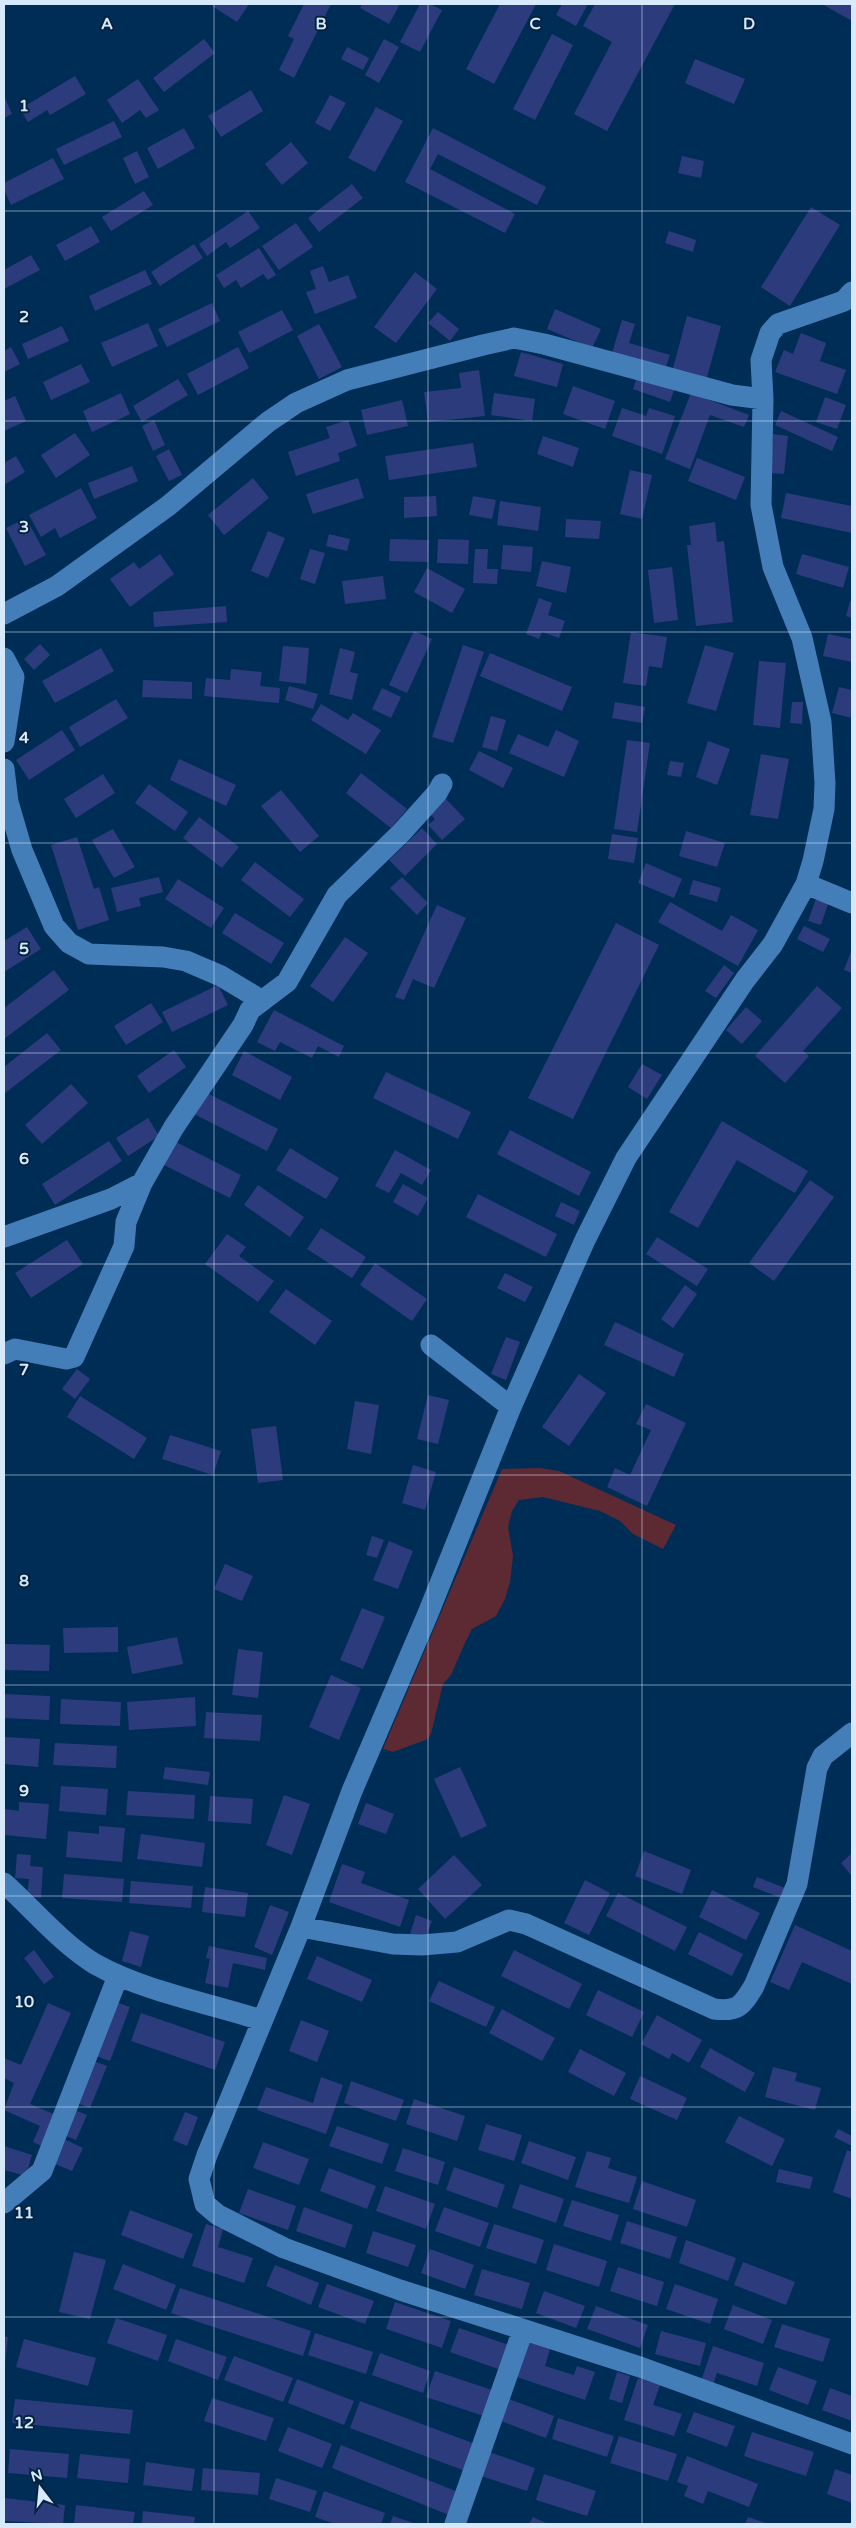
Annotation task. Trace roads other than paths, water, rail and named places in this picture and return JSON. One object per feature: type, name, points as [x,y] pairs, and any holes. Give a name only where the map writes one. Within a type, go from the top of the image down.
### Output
[{"type":"street","points":[[852,292],[844,301],[778,324],[770,333],[761,360],[763,399],[760,505],[778,583],[804,646],[819,714],[823,750],[824,809],[806,884],[773,944],[740,988],[626,1158],[585,1240],[511,1407],[431,1606],[352,1791],[301,1928],[261,2020],[199,2179],[205,2204],[218,2215],[284,2248],[400,2290],[640,2367],[852,2444]]},
{"type":"street","points":[[4,614],[57,586],[168,506],[268,422],[296,403],[329,387],[387,368],[514,338],[732,395],[763,399]]},
{"type":"street","points":[[4,658],[14,677],[4,742]]},
{"type":"street","points":[[4,769],[8,802],[22,850],[54,926],[69,943],[89,954],[163,957],[186,961],[221,976],[261,1000]]},
{"type":"street","points":[[4,1354],[15,1349],[66,1359],[74,1356],[124,1246],[126,1222],[142,1183],[174,1127],[243,1025],[250,1010],[287,982],[338,895],[401,833],[437,793],[442,784]]},
{"type":"street","points":[[806,884],[852,903]]},
{"type":"street","points":[[4,1237],[111,1199],[142,1183]]},
{"type":"street","points":[[431,1345],[511,1407]]},
{"type":"street","points":[[301,1928],[393,1944],[422,1945],[457,1942],[509,1920],[526,1924],[599,1959],[714,2009],[728,2011],[736,2009],[744,2002],[754,1986],[796,1884],[817,1768],[823,1756],[852,1733]]},
{"type":"street","points":[[4,1883],[93,1963],[118,1976],[261,2020]]},
{"type":"street","points":[[4,2203],[42,2171],[118,1976]]},
{"type":"street","points":[[455,2524],[523,2330]]}]
